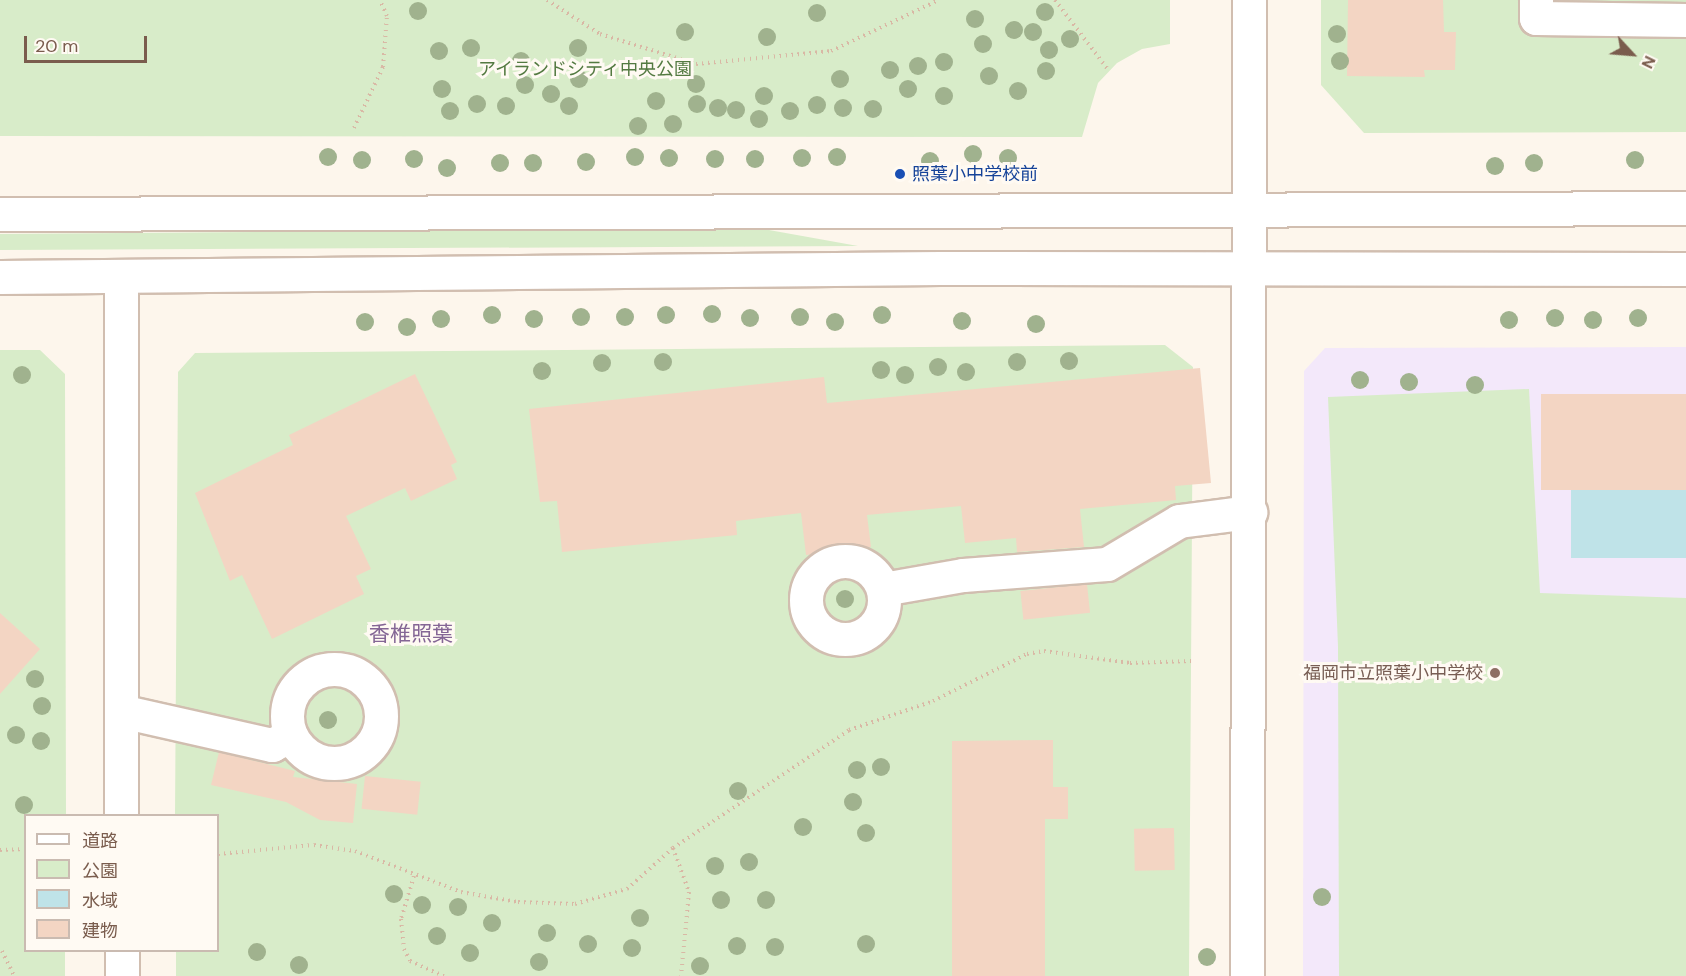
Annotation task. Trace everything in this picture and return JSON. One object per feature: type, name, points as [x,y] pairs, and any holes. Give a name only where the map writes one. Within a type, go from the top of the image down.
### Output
[{"type":"street","points":[[1247,976],[1252,272],[1249,0]]},
{"type":"street","points":[[1536,0],[1536,18],[1686,20]]},
{"type":"street","points":[[0,214],[1251,213],[1686,208]]},
{"type":"street","points":[[0,277],[928,268],[1252,272],[1686,269]]},
{"type":"street","points":[[121,277],[121,814]]},
{"type":"street","points":[[883,589],[963,576],[1107,564],[1179,521],[1250,512]]},
{"type":"street","points":[[121,711],[272,745],[291,735]]},
{"type":"street","points":[[122,952],[122,976]]},
{"type":"path","points":[[354,128],[383,67],[387,16],[380,0]]},
{"type":"path","points":[[547,0],[600,34],[696,64],[831,51],[939,0]]},
{"type":"path","points":[[1055,0],[1109,72]]},
{"type":"path","points":[[219,854],[314,845],[355,851],[414,876],[518,902],[575,904],[627,889],[673,848],[849,730],[933,701],[1027,654],[1044,651],[1130,663],[1191,662]]},
{"type":"path","points":[[673,848],[689,892],[681,976]]},
{"type":"path","points":[[0,850],[24,849]]},
{"type":"path","points":[[414,876],[401,919],[404,949],[410,961],[444,976]]},
{"type":"path","points":[[2,951],[14,976]]},
{"type":"shaded area","name":"福岡市立照葉小中学校","points":[[1686,347],[1686,976],[1303,976],[1304,371],[1325,348]]},
{"type":"green space","name":"アイランドシティ中央公園","points":[[0,0],[1170,0],[1170,44],[1142,49],[1117,63],[1098,83],[1082,137],[0,136]]},
{"type":"green space","points":[[1321,0],[1686,0],[1686,132],[1364,133],[1321,85]]},
{"type":"green space","points":[[758,228],[858,246],[0,250],[0,234]]},
{"type":"green space","points":[[1165,345],[1193,367],[1189,976],[176,976],[176,952],[219,952],[219,814],[175,814],[178,372],[195,353]]},
{"type":"green space","points":[[0,350],[40,350],[65,374],[66,814],[24,814],[24,952],[65,952],[65,976],[0,976]]},
{"type":"green space","name":"福岡市立照葉小中学校","points":[[1529,389],[1540,593],[1686,598],[1686,976],[1339,976],[1338,647],[1328,397]]},
{"type":"water","points":[[1571,490],[1686,490],[1686,558],[1571,558]]},
{"type":"building","points":[[1348,0],[1443,0],[1444,32],[1456,32],[1455,70],[1424,70],[1425,77],[1347,76]]},
{"type":"building","points":[[1200,368],[1211,483],[1175,486],[1176,500],[1080,509],[1084,547],[1017,552],[1016,538],[965,543],[961,506],[867,515],[871,547],[806,555],[801,513],[736,521],[737,535],[562,552],[557,501],[540,502],[529,409],[824,377],[827,403]]},
{"type":"building","points":[[415,374],[457,462],[451,465],[457,479],[411,501],[405,488],[346,516],[371,569],[356,576],[364,594],[272,639],[242,575],[230,581],[195,493],[293,445],[289,435]]},
{"type":"building","points":[[1541,394],[1686,394],[1686,490],[1541,490]]},
{"type":"building","points":[[1087,584],[1090,613],[1023,620],[1020,591]]},
{"type":"building","points":[[0,613],[40,649],[0,694]]},
{"type":"building","points":[[1053,740],[1053,787],[1068,787],[1068,819],[1045,819],[1045,976],[952,976],[952,741]]},
{"type":"building","points":[[219,752],[295,771],[293,777],[357,784],[353,823],[320,820],[286,802],[211,785]]},
{"type":"building","points":[[365,776],[421,782],[417,815],[362,809]]},
{"type":"building","points":[[1174,828],[1175,870],[1135,871],[1134,829]]},
{"type":"place","name":"照葉小中学校前","points":[[900,174]]},
{"type":"place","name":"福岡市立照葉小中学校","points":[[1495,673]]},
{"type":"district","name":"香椎照葉","points":[[411,634]]}]
